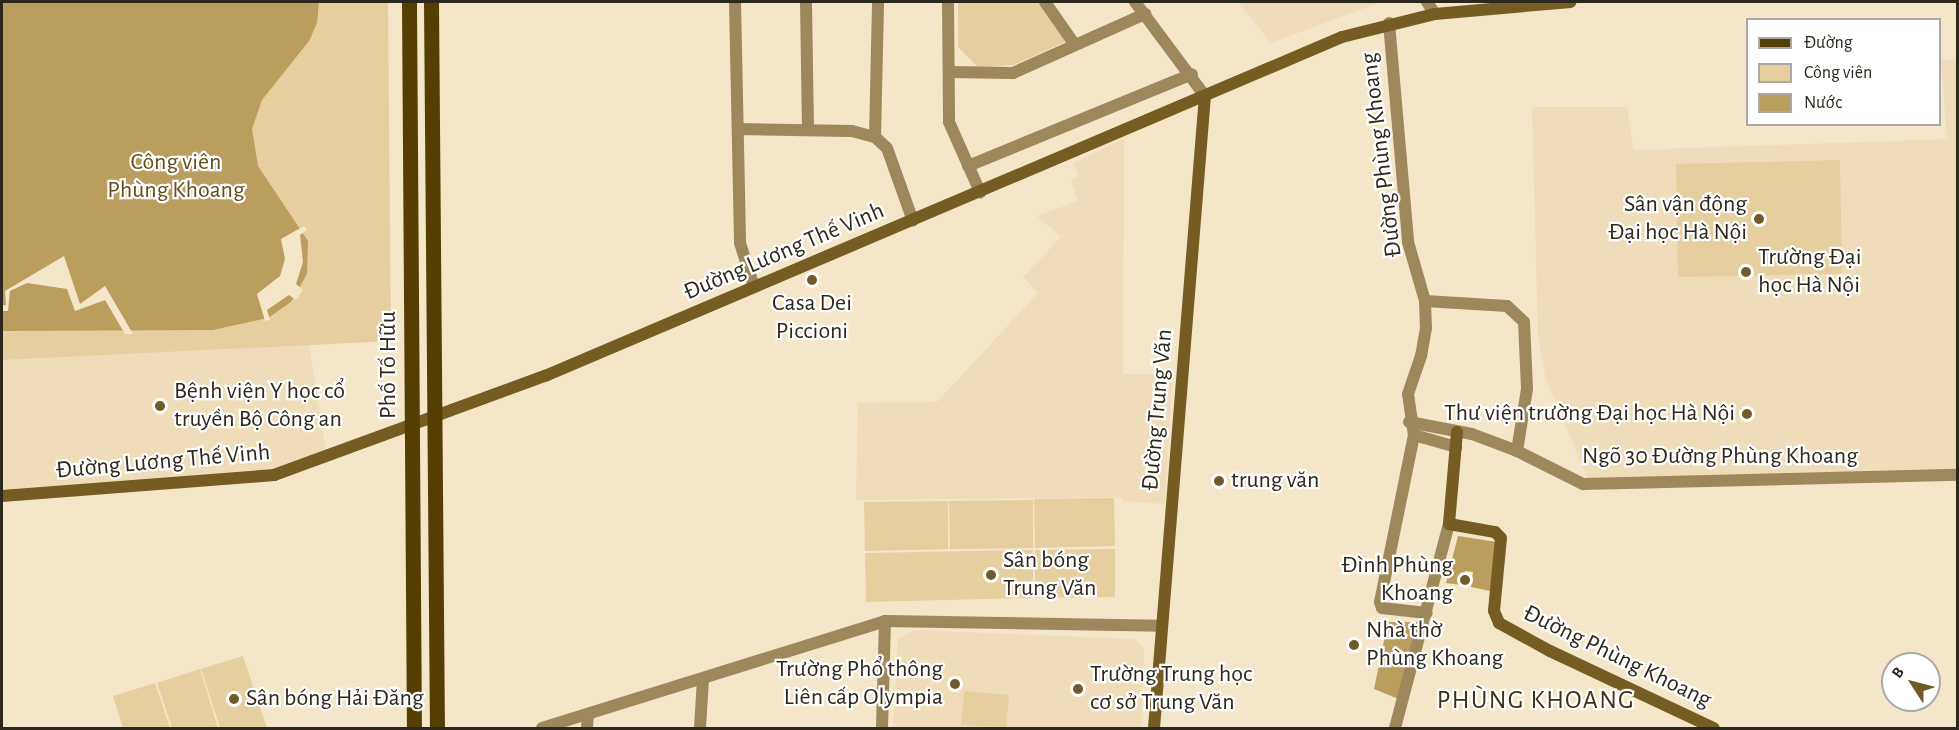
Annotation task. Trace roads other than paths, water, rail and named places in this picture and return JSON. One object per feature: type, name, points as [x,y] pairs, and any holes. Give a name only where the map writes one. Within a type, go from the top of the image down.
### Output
[{"type":"main road","name":"Phố Tố Hữu","points":[[409,2],[414,729]]},
{"type":"main road","name":"Phố Tố Hữu","points":[[432,2],[437,416],[437,729]]},
{"type":"street","points":[[735,2],[740,243],[754,287]]},
{"type":"street","points":[[806,2],[808,130]]},
{"type":"street","points":[[875,137],[878,2]]},
{"type":"street","points":[[948,2],[949,122],[980,192]]},
{"type":"street","points":[[1045,2],[1075,45]]},
{"type":"street","points":[[1136,2],[1192,74],[1205,96]]},
{"type":"street","points":[[1426,2],[1436,14]]},
{"type":"street","name":"Đường Lương Thế Vinh","points":[[2,496],[250,479],[274,475],[551,373],[1342,37],[1389,23],[1436,14],[1570,2]]},
{"type":"street","points":[[948,72],[1013,73],[1145,14]]},
{"type":"street","name":"Đường Phùng Khoang","points":[[1389,23],[1408,242],[1425,301],[1421,356],[1408,394],[1409,422],[1414,435]]},
{"type":"street","points":[[968,166],[1192,74]]},
{"type":"street","name":"Đường Trung Văn","points":[[1154,729],[1160,626],[1205,96]]},
{"type":"street","points":[[738,129],[852,131],[875,137],[887,148],[913,221]]},
{"type":"street","points":[[1425,301],[1507,306],[1524,322],[1527,389],[1517,451]]},
{"type":"street","points":[[1395,729],[1449,524],[1457,432],[1409,422]]},
{"type":"street","name":"Ngõ 30 Đường Phùng Khoang","points":[[1457,432],[1517,451],[1583,484],[1958,475]]},
{"type":"street","points":[[1427,613],[1382,608],[1380,602],[1414,435],[1456,447]]},
{"type":"street","name":"Đường Phùng Khoang","points":[[1449,524],[1495,532],[1501,538],[1494,611],[1499,623],[1550,651],[1714,729]]},
{"type":"street","points":[[882,729],[885,621]]},
{"type":"street","points":[[542,729],[885,621],[1160,626]]},
{"type":"street","points":[[700,729],[704,679]]},
{"type":"street","points":[[587,729],[588,715]]},
{"type":"water","name":"Công viên Phùng Khoang","points":[[2,2],[319,2],[317,23],[309,41],[262,100],[252,129],[258,166],[308,241],[307,274],[291,302],[268,318],[213,330],[2,331]]},
{"type":"water","points":[[1458,536],[1497,542],[1490,591],[1471,587],[1473,572],[1465,571],[1462,585],[1446,583]]},
{"type":"water","points":[[1388,622],[1422,622],[1401,700],[1374,689]]},
{"type":"place","name":"Sân vận động Đại học Hà Nội","points":[[1759,219]]},
{"type":"place","name":"Trường Đại học Hà Nội","points":[[1746,272]]},
{"type":"place","name":"Casa Dei Piccioni","points":[[812,280]]},
{"type":"place","name":"Bệnh viện Y học cổ truyền Bộ Công an","points":[[160,406]]},
{"type":"place","name":"Thư viện trường Đại học Hà Nội","points":[[1747,414]]},
{"type":"place","name":"trung văn","points":[[1219,481]]},
{"type":"place","name":"Sân bóng Trung Văn","points":[[991,575]]},
{"type":"place","name":"Đình Phùng Khoang","points":[[1465,580]]},
{"type":"place","name":"Nhà thờ Phùng Khoang","points":[[1354,645]]},
{"type":"place","name":"Trường Phổ thông Liên cấp Olympia","points":[[955,684]]},
{"type":"place","name":"Trường Trung học cơ sở Trung Văn","points":[[1078,689]]},
{"type":"place","name":"Sân bóng Hải Đăng","points":[[234,699]]},
{"type":"district","name":"PHÙNG KHOANG","points":[[1536,701]]}]
